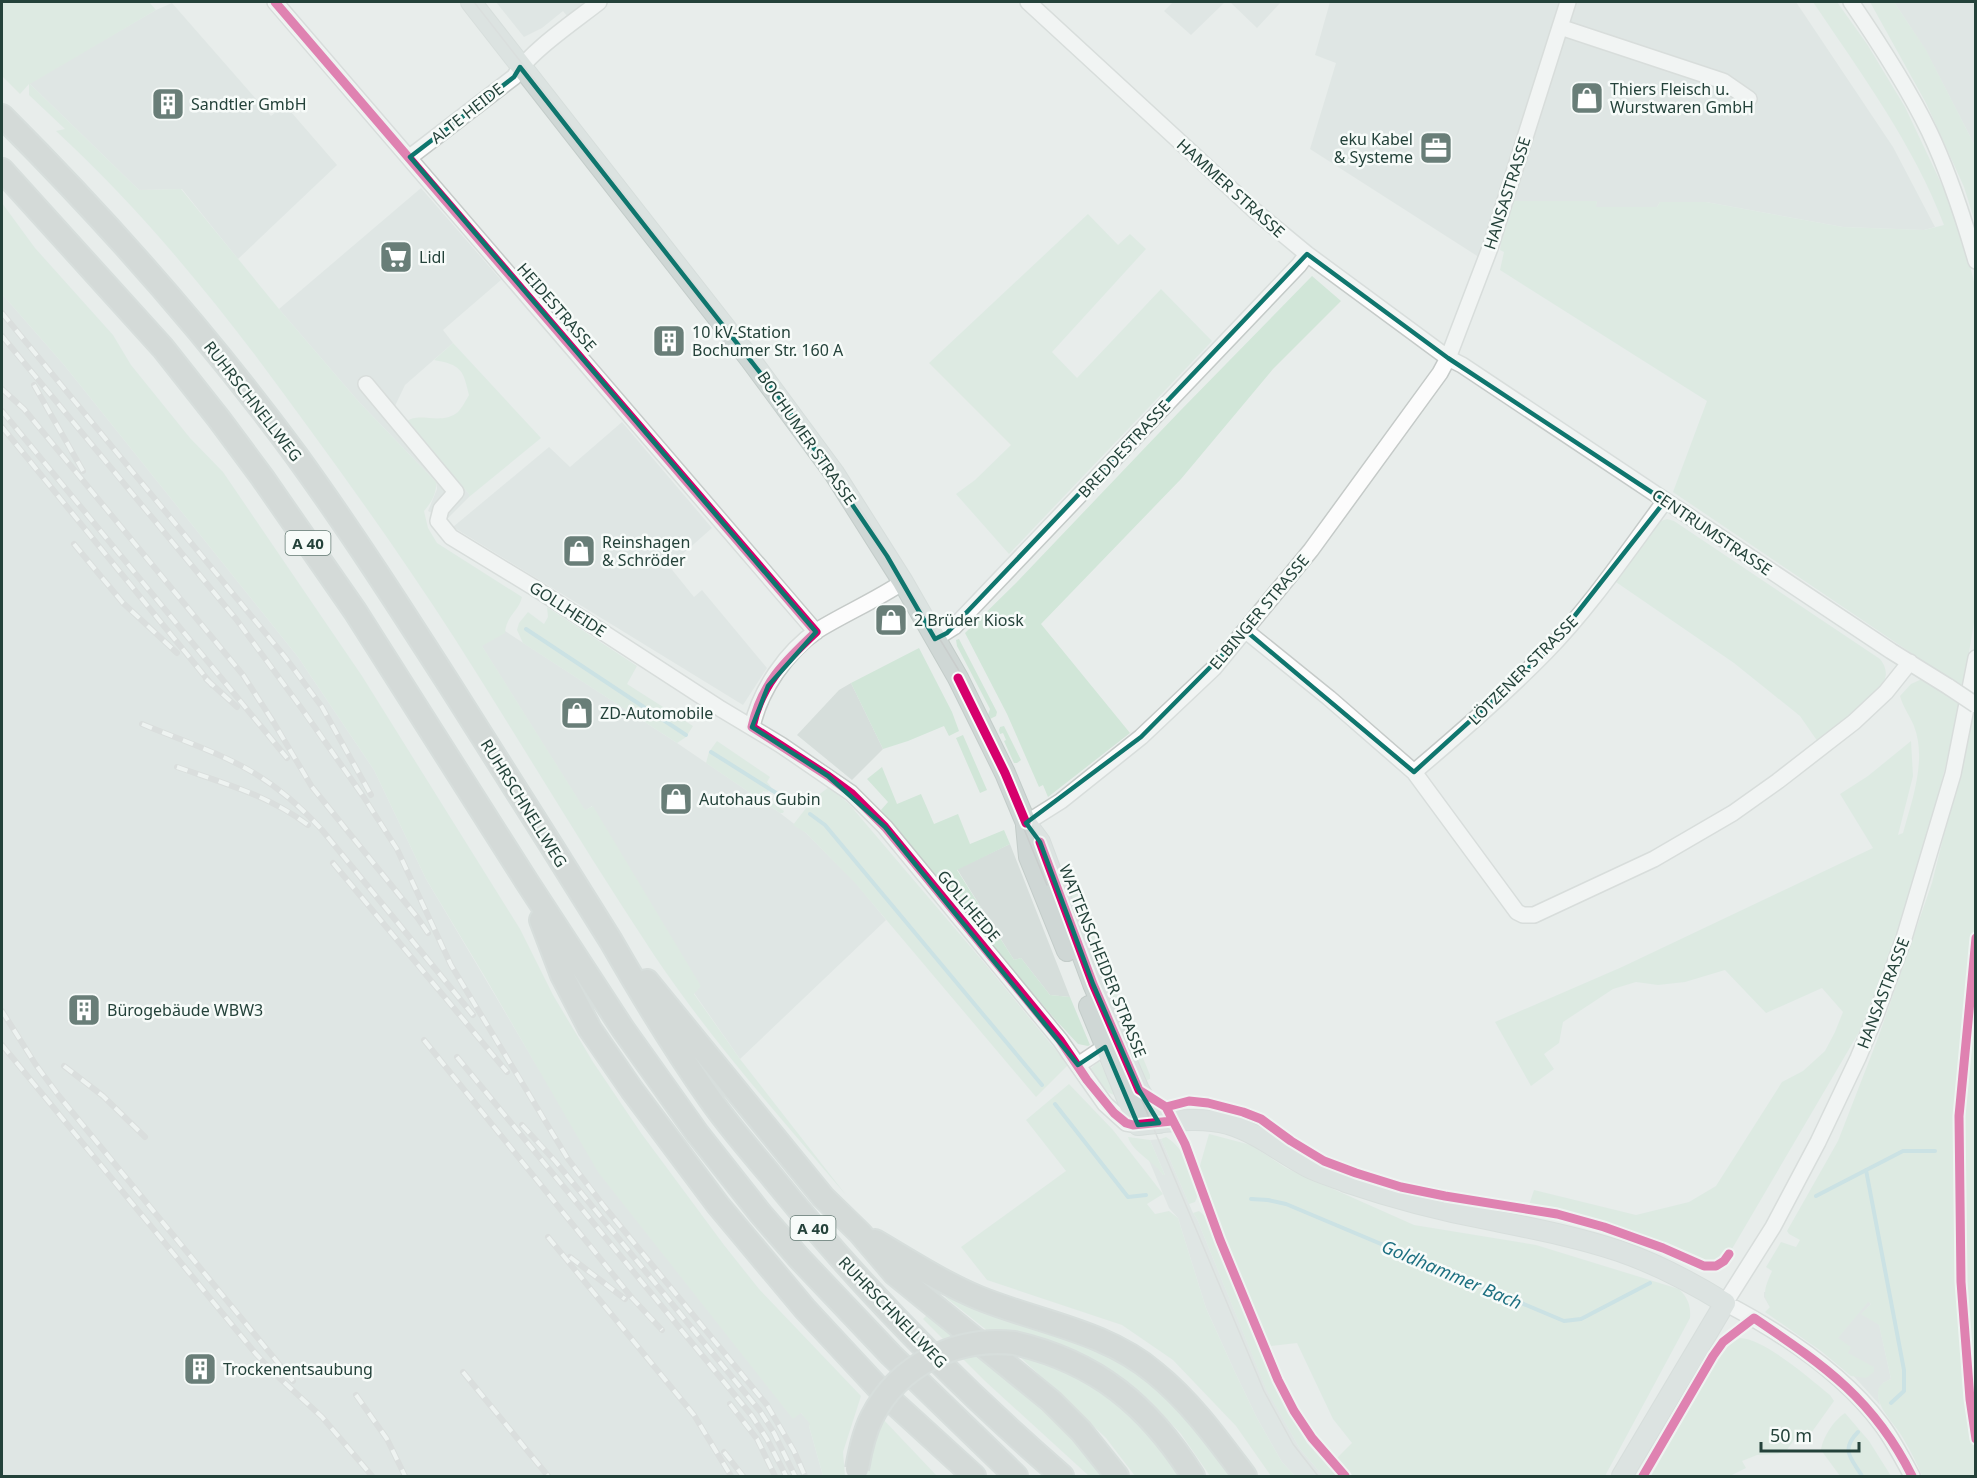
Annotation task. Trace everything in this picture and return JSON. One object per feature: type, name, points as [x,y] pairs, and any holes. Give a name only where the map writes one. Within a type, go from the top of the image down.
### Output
[{"type":"highway","name":"RUHRSCHNELLWEG","points":[[2,116],[71,186],[151,274],[246,389],[296,455],[386,585],[611,941],[644,1000],[710,1100],[815,1230],[924,1347],[1032,1451],[1062,1476]]},
{"type":"highway","name":"RUHRSCHNELLWEG","points":[[2,170],[162,348],[262,477],[355,611],[526,882],[623,1029],[697,1133],[799,1258],[891,1355],[1016,1476]]},
{"type":"highway","points":[[526,882],[562,975],[590,1029],[632,1090],[718,1205],[805,1310],[883,1393],[974,1476]]},
{"type":"highway","points":[[611,941],[668,1006],[823,1197],[860,1233],[895,1274],[1051,1401],[1081,1431],[1117,1476]]},
{"type":"highway","points":[[860,1233],[979,1298],[1072,1329],[1116,1347],[1155,1372],[1194,1410],[1245,1476]]},
{"type":"highway","points":[[856,1473],[865,1434],[872,1417],[893,1386],[909,1371],[927,1360],[956,1348],[970,1344],[1000,1342],[1046,1351],[1067,1360],[1110,1385],[1146,1414],[1171,1442],[1193,1476]]},
{"type":"highway","points":[[939,1446],[961,1476]]},
{"type":"main road","name":"BOCHUMER STRASSE","points":[[471,2],[780,398],[855,504],[935,639],[984,731],[1026,823]]},
{"type":"main road","name":"WATTENSCHEIDER STRASSE","points":[[1026,823],[1029,857],[1138,1125]]},
{"type":"main road","name":"WATTENSCHEIDER STRASSE","points":[[1026,823],[1040,842],[1093,984],[1147,1105],[1159,1123]]},
{"type":"main road","points":[[1138,1125],[1208,1120],[1228,1124],[1274,1145],[1309,1167],[1347,1182],[1492,1221],[1567,1236],[1619,1251],[1655,1264],[1725,1303],[1622,1476]]},
{"type":"street","name":"HEIDESTRASSE","points":[[275,2],[816,632]]},
{"type":"street","points":[[520,67],[599,2]]},
{"type":"street","name":"HAMMER STRASSE","points":[[1028,2],[1255,211],[1307,254],[1448,358]]},
{"type":"street","name":"HANSASTRASSE","points":[[1448,358],[1493,241],[1568,2]]},
{"type":"street","points":[[1851,2],[1876,39],[1929,130],[1962,212],[1976,261]]},
{"type":"street","points":[[1560,27],[1723,81],[1749,99]]},
{"type":"street","name":"ALTE HEIDE","points":[[410,157],[514,77],[520,67]]},
{"type":"street","name":"BREDDESTRASSE","points":[[935,639],[954,627],[1307,254]]},
{"type":"street","name":"CENTRUMSTRASSE","points":[[1448,358],[1462,365],[1976,705]]},
{"type":"street","name":"ELBINGER STRASSE","points":[[1026,823],[1061,801],[1154,726],[1214,668],[1311,550],[1403,425],[1448,358]]},
{"type":"street","name":"GOLLHEIDE","points":[[366,384],[456,492],[441,509],[438,521],[451,537],[538,590],[851,793],[885,827],[1060,1040],[1099,1096],[1126,1123],[1138,1125]]},
{"type":"street","name":"LÖTZENER STRASSE","points":[[1414,772],[1467,728],[1547,651],[1607,580],[1665,501]]},
{"type":"street","points":[[752,727],[756,708],[787,659],[816,632],[903,582]]},
{"type":"street","points":[[1246,631],[1329,698],[1414,772],[1517,912],[1523,915],[1534,915],[1654,859],[1733,813],[1854,722],[1886,692],[1910,662]]},
{"type":"street","name":"HANSASTRASSE","points":[[1725,1303],[1773,1227],[1813,1151],[1853,1069],[1876,1015],[1904,938],[1953,774],[1976,658]]},
{"type":"street","points":[[1078,1065],[1105,1047]]},
{"type":"street","points":[[1725,1303],[1754,1318],[1801,1350],[1852,1392],[1881,1424],[1911,1476]]},
{"type":"highlighted area","points":[[520,67],[780,398],[887,556],[935,639],[947,633],[1307,254],[1448,358],[1665,501],[1547,651],[1414,772],[1246,631],[1141,737],[1026,823],[1040,842],[1093,984],[1139,1090],[1159,1123],[1138,1125],[1105,1047],[1078,1065],[885,827],[828,776],[752,727],[768,686],[816,632],[410,157],[514,77]]},
{"type":"shaded area","points":[[496,2],[584,2],[567,16],[563,11],[542,28],[524,37]]},
{"type":"shaded area","points":[[1173,2],[1225,2],[1191,35],[1164,11]]},
{"type":"shaded area","points":[[1230,2],[1281,2],[1257,28]]},
{"type":"shaded area","points":[[1330,2],[1796,2],[1893,147],[1935,227],[1924,230],[1843,227],[1706,202],[1660,202],[1657,207],[1595,207],[1597,202],[1506,201],[1485,261],[1310,149],[1336,63],[1315,55]]},
{"type":"shaded area","points":[[1894,2],[1975,2],[1975,154],[1974,144],[1926,51]]},
{"type":"shaded area","points":[[172,3],[271,116],[285,105],[337,165],[238,259],[182,189],[139,190],[29,83]]},
{"type":"shaded area","points":[[421,188],[501,280],[443,330],[453,343],[405,385],[394,408],[469,494],[469,497],[446,520],[428,511],[437,489],[436,482],[359,402],[279,309]]},
{"type":"shaded area","points":[[2,294],[64,365],[298,657],[374,770],[426,879],[534,1061],[760,1376],[793,1418],[800,1412],[811,1424],[809,1426],[823,1476],[2,1476]]},
{"type":"shaded area","points":[[622,422],[712,528],[669,566],[694,597],[702,590],[767,668],[743,705],[453,527],[549,447],[570,467]]},
{"type":"shaded area","points":[[502,629],[780,813],[806,833],[856,883],[886,920],[740,1059],[694,993],[592,806],[585,811],[478,640]]},
{"type":"shaded area","points":[[851,683],[883,749],[852,780],[797,735],[839,690]]},
{"type":"shaded area","points":[[1010,844],[1070,997],[1050,995],[1021,958],[1014,960],[957,869]]},
{"type":"shaded area","points":[[1161,1139],[1197,1219],[1266,1388],[1300,1449],[1323,1476],[1295,1476],[1282,1462],[1257,1418],[1206,1308],[1178,1218],[1169,1208],[1148,1158],[1165,1175],[1150,1140]]},
{"type":"shaded area","points":[[1764,1292],[1868,1301],[1871,1304],[1862,1314],[1879,1324],[1891,1379],[1883,1383],[1878,1395],[1880,1405],[1849,1371],[1770,1307],[1764,1297]]},
{"type":"green space","points":[[2,2],[149,2],[156,10],[30,84],[139,190],[181,189],[359,402],[436,482],[433,498],[424,511],[428,528],[437,543],[522,597],[508,622],[505,633],[482,646],[585,810],[593,806],[701,986],[694,994],[740,1059],[846,1195],[747,1078],[676,987],[603,877],[431,602],[357,495],[255,355],[160,238],[56,131],[65,129],[29,95],[29,84],[20,94],[2,76]]},
{"type":"green space","points":[[1813,2],[1837,2],[1867,44],[1905,107],[1959,221],[1975,286],[1976,611],[1963,688],[1673,492],[1707,401],[1500,270],[1504,252],[1500,250],[1506,201],[1597,201],[1596,207],[1657,207],[1660,202],[1706,202],[1843,227],[1924,230],[1944,225],[1918,167],[1902,138]]},
{"type":"green space","points":[[1870,2],[1894,2],[1926,50],[1974,144],[1976,154],[1975,222],[1964,187],[1926,103]]},
{"type":"green space","points":[[2,203],[35,248],[113,335],[131,365],[190,438],[223,472],[362,676],[520,929],[553,995],[593,1062],[641,1133],[759,1289],[861,1396],[843,1452],[845,1476],[823,1476],[810,1424],[801,1413],[793,1419],[598,1172],[426,879],[374,770],[298,657],[64,365],[2,294]]},
{"type":"green space","points":[[1088,214],[1118,245],[1130,234],[1146,249],[1052,352],[1077,378],[1161,289],[1212,341],[1009,554],[956,494],[975,480],[1011,445],[929,363]]},
{"type":"green space","points":[[1312,276],[1341,301],[1273,369],[1181,479],[1041,624],[1130,733],[1048,797],[1043,785],[1039,787],[1007,714],[965,633]]},
{"type":"green space","points":[[453,343],[541,438],[469,497],[469,494],[406,422],[417,418],[445,418],[458,412],[464,404],[469,395],[462,374],[455,366],[434,360]]},
{"type":"green space","points":[[1667,519],[1674,521],[1880,659],[1885,666],[1886,675],[1880,688],[1818,742],[1800,716],[1734,663],[1613,580],[1654,527]]},
{"type":"green space","points":[[547,607],[637,666],[627,684],[693,726],[686,737],[677,743],[523,643],[517,630],[519,623],[528,612],[544,624],[548,617]]},
{"type":"green space","points":[[959,639],[997,712],[996,716],[990,719],[988,715],[990,709],[957,646],[956,640]]},
{"type":"green space","points":[[919,648],[952,712],[959,731],[949,736],[944,726],[883,749],[851,683]]},
{"type":"green space","points":[[1922,679],[1960,704],[1940,789],[1893,949],[1862,1027],[1729,1254],[1707,1263],[1663,1244],[1529,1205],[1534,1190],[1636,1215],[1689,1202],[1716,1186],[1782,1082],[1803,1071],[1825,1051],[1843,1012],[1822,988],[1766,1013],[1725,970],[1685,982],[1658,985],[1636,982],[1613,989],[1563,1022],[1559,1043],[1544,1054],[1554,1069],[1531,1086],[1495,1022],[1622,967],[1873,848],[1840,794],[1868,776],[1911,741],[1913,776],[1898,835],[1903,833],[1917,780],[1919,752],[1914,726],[1900,696],[1911,684]]},
{"type":"green space","points":[[1974,713],[1975,1476],[1922,1476],[1916,1461],[1883,1410],[1878,1398],[1879,1387],[1891,1379],[1879,1325],[1861,1314],[1871,1304],[1868,1302],[1838,1338],[1851,1347],[1848,1353],[1874,1367],[1874,1372],[1866,1378],[1851,1376],[1821,1351],[1765,1312],[1770,1307],[1765,1294],[1772,1271],[1766,1267],[1781,1242],[1796,1247],[1800,1240],[1787,1231],[1838,1141],[1878,1038],[1932,883]]},
{"type":"green space","points":[[1004,726],[1021,760],[1017,763],[1014,763],[1004,741],[1006,740],[1003,733],[1000,734],[1000,727]]},
{"type":"green space","points":[[963,735],[987,790],[980,793],[956,738]]},
{"type":"green space","points":[[717,741],[770,777],[767,782],[771,787],[768,792],[763,791],[761,795],[784,811],[783,813],[706,763],[709,752]]},
{"type":"green space","points":[[882,767],[897,804],[921,794],[934,824],[958,814],[970,844],[1004,830],[1010,844],[957,870],[1014,960],[1021,958],[1050,995],[1070,997],[1090,1045],[1078,1044],[1054,1018],[913,852],[881,810],[888,802],[867,779]]},
{"type":"green space","points":[[829,787],[849,804],[1068,1065],[1036,1097],[856,884],[806,833],[793,825],[813,799]]},
{"type":"green space","points":[[1068,877],[1074,881],[1102,958],[1150,1075],[1150,1079],[1145,1081],[1064,878]]},
{"type":"green space","points":[[1099,1061],[1114,1095],[1103,1088],[1090,1069]]},
{"type":"green space","points":[[1069,1084],[1113,1130],[1163,1194],[1147,1204],[1155,1214],[1169,1211],[1178,1218],[1206,1308],[1234,1370],[1257,1418],[1282,1462],[1295,1476],[1271,1476],[1236,1426],[1173,1360],[1122,1325],[987,1280],[961,1247],[1066,1171],[1026,1120]]},
{"type":"green space","points":[[1209,1134],[1251,1145],[1286,1168],[1414,1225],[1536,1245],[1679,1289],[1688,1302],[1690,1318],[1605,1476],[1353,1476],[1336,1459],[1352,1443],[1333,1419],[1297,1343],[1271,1346],[1261,1328],[1211,1207],[1199,1169]]},
{"type":"green space","points":[[1128,1137],[1150,1140],[1165,1175],[1134,1148]]},
{"type":"green space","points":[[1166,1137],[1173,1142],[1187,1162],[1198,1195],[1195,1202],[1189,1204],[1161,1139]]},
{"type":"green space","points":[[1199,1211],[1205,1216],[1279,1394],[1307,1443],[1337,1476],[1323,1476],[1300,1449],[1266,1389],[1193,1213]]},
{"type":"green space","points":[[945,1297],[959,1299],[1056,1329],[1117,1359],[1173,1401],[1208,1441],[1232,1476],[1210,1476],[1181,1434],[1147,1398],[1083,1376],[1138,1419],[1184,1476],[1135,1476],[1106,1438],[1018,1355]]},
{"type":"green space","points":[[927,1315],[1029,1395],[1064,1426],[1103,1476],[1089,1476],[985,1381],[923,1319]]},
{"type":"green space","points":[[1740,1338],[1750,1340],[1774,1352],[1811,1379],[1834,1401],[1809,1436],[1796,1437],[1787,1450],[1778,1454],[1757,1455],[1742,1461],[1746,1468],[1730,1476],[1651,1476],[1721,1354],[1731,1343]]},
{"type":"green space","points":[[1845,1413],[1869,1441],[1891,1476],[1840,1476],[1821,1450],[1830,1429]]},
{"type":"green space","points":[[881,1417],[937,1476],[866,1476],[868,1455]]},
{"type":"waterway","points":[[526,629],[686,735]]},
{"type":"waterway","points":[[711,752],[789,801]]},
{"type":"waterway","points":[[810,814],[825,825],[1042,1085]]},
{"type":"waterway","points":[[1055,1104],[1128,1197],[1146,1195]]},
{"type":"waterway","name":"Goldhammer Bach","points":[[1816,1196],[1903,1151],[1935,1151]]},
{"type":"waterway","name":"Goldhammer Bach","points":[[1866,1170],[1904,1370],[1904,1391],[1891,1403]]},
{"type":"waterway","name":"Goldhammer Bach","points":[[1251,1199],[1286,1204],[1564,1321],[1581,1319],[1650,1283]]},
{"type":"waterway","name":"Goldhammer Bach","points":[[1858,1432],[1848,1449],[1851,1459],[1862,1476]]},
{"type":"tram line","points":[[474,2],[792,409],[863,513],[958,669],[990,731],[1040,842],[1093,984],[1264,1391],[1293,1444],[1318,1476]]},
{"type":"tram line","points":[[955,683],[1004,783]]},
{"type":"tram line","points":[[1013,802],[1047,885]]},
{"type":"railway","points":[[2,313],[285,657],[322,707],[371,795]]},
{"type":"railway","points":[[2,336],[236,619],[302,709],[397,849],[451,965],[568,1159],[767,1405],[794,1451],[805,1476]]},
{"type":"railway","points":[[34,385],[83,471]]},
{"type":"railway","points":[[2,389],[24,409],[243,675],[312,787],[428,933]]},
{"type":"railway","points":[[2,411],[287,758]]},
{"type":"railway","points":[[2,427],[212,685]]},
{"type":"railway","points":[[74,544],[123,603],[177,653]]},
{"type":"railway","points":[[206,679],[237,707]]},
{"type":"railway","points":[[142,724],[241,766],[272,785],[298,806],[322,830],[473,1015]]},
{"type":"railway","points":[[177,767],[261,798],[308,825]]},
{"type":"railway","points":[[333,863],[507,1072]]},
{"type":"railway","points":[[2,1011],[36,1065],[59,1096],[293,1381]]},
{"type":"railway","points":[[424,1040],[632,1298],[662,1330]]},
{"type":"railway","points":[[2,1045],[256,1354],[322,1417],[372,1476]]},
{"type":"railway","points":[[457,1057],[752,1416],[786,1476]]},
{"type":"railway","points":[[64,1066],[103,1096],[145,1137]]},
{"type":"railway","points":[[522,1125],[555,1161],[760,1411],[774,1433],[795,1476]]},
{"type":"railway","points":[[548,1237],[694,1415],[731,1476]]},
{"type":"railway","points":[[570,1257],[625,1299]]},
{"type":"railway","points":[[463,1372],[548,1476]]},
{"type":"railway","points":[[356,1395],[387,1439],[405,1476]]},
{"type":"railway","points":[[730,1404],[757,1439],[775,1476]]},
{"type":"railway","points":[[724,1452],[743,1476]]},
{"type":"cycle path","points":[[275,2],[816,632],[776,674],[761,698],[752,727],[851,793],[885,827],[1060,1040],[1087,1080],[1114,1113],[1126,1123],[1133,1125],[1172,1121]]},
{"type":"cycle path","points":[[958,678],[1005,773],[1026,823]]},
{"type":"cycle path","points":[[1040,842],[1093,984],[1139,1090],[1166,1107],[1185,1144],[1220,1240],[1278,1380],[1294,1411],[1312,1438],[1345,1476]]},
{"type":"cycle path","points":[[1976,938],[1959,1116],[1961,1282],[1970,1399],[1976,1439]]},
{"type":"cycle path","points":[[1166,1107],[1189,1101],[1208,1103],[1243,1112],[1261,1119],[1324,1161],[1401,1187],[1557,1214],[1604,1227],[1663,1248],[1704,1266],[1716,1266],[1729,1254]]},
{"type":"cycle path","points":[[1643,1476],[1713,1356],[1723,1342],[1754,1318],[1844,1385],[1881,1425],[1912,1476]]},
{"type":"place","name":"Thiers Fleisch u. Wurstwaren GmbH","points":[[1587,98]]},
{"type":"place","name":"Sandtler GmbH","points":[[168,104]]},
{"type":"place","name":"eku Kabel & Systeme","points":[[1436,148]]},
{"type":"place","name":"Lidl","points":[[396,257]]},
{"type":"place","name":"10 kV-Station Bochumer Str. 160 A","points":[[669,341]]},
{"type":"place","name":"Reinshagen & Schröder","points":[[579,551]]},
{"type":"place","name":"2 Brüder Kiosk","points":[[891,620]]},
{"type":"place","name":"ZD-Automobile","points":[[577,713]]},
{"type":"place","name":"Autohaus Gubin","points":[[676,799]]},
{"type":"place","name":"Bürogebäude WBW3","points":[[84,1010]]},
{"type":"place","name":"Trockenentsaubung","points":[[200,1369]]}]
